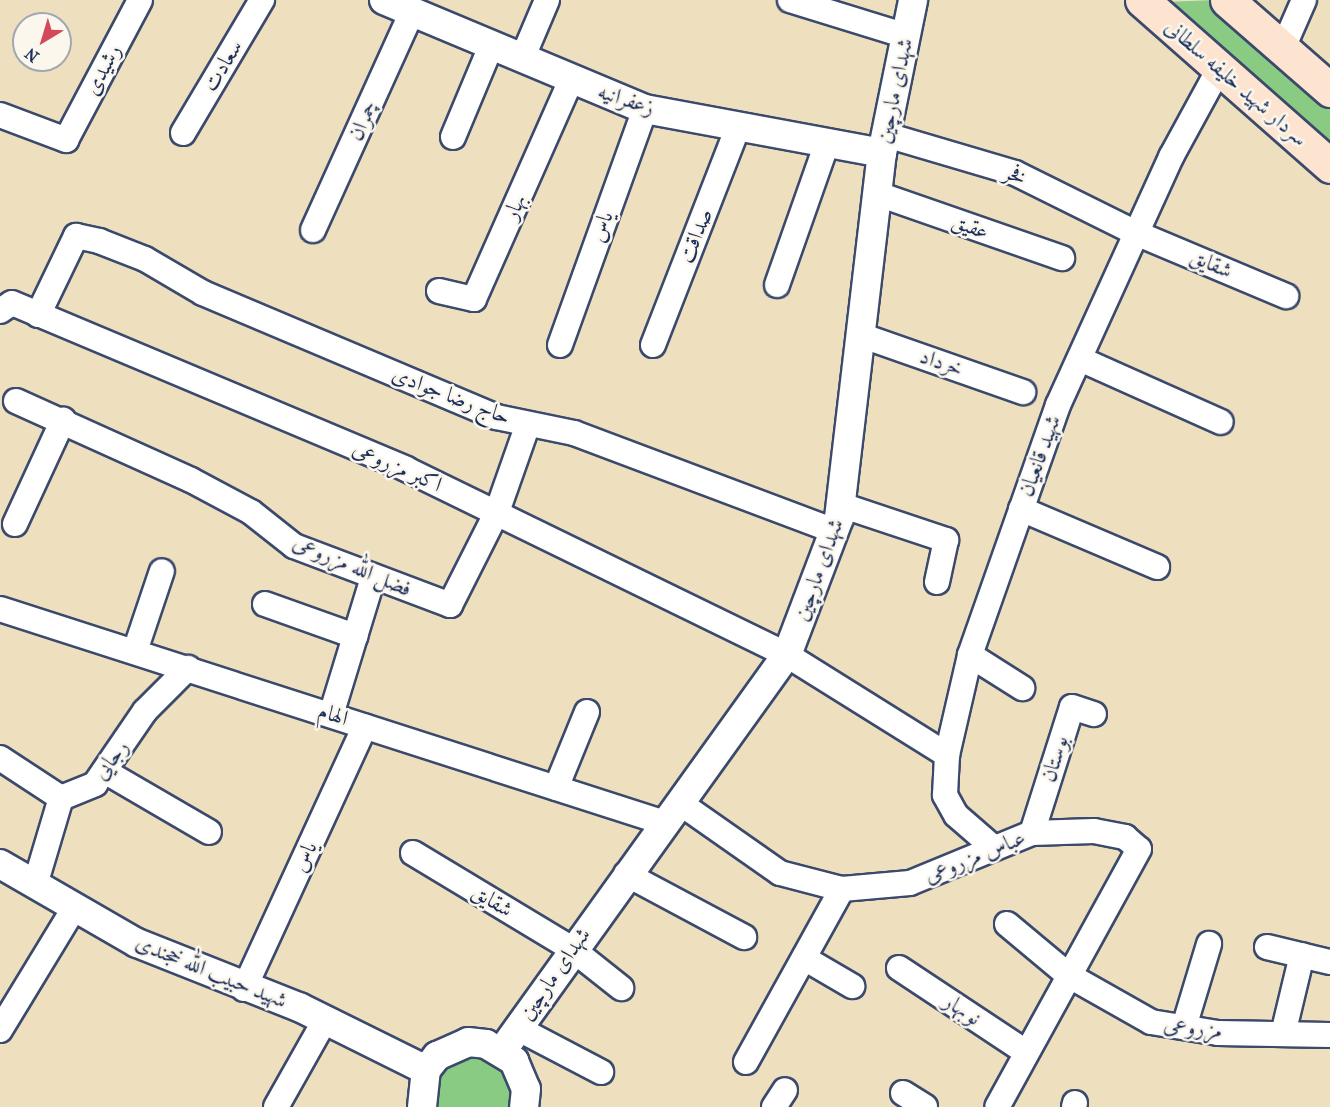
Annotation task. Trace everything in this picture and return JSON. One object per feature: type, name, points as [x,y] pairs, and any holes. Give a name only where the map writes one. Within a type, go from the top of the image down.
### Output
[{"type":"main road","name":"سردار شهید خلیفه سلطانی","points":[[1142,0],[1330,166]]},
{"type":"main road","points":[[1227,0],[1330,90]]},
{"type":"street","name":"رشیدی","points":[[0,115],[66,140],[140,0]]},
{"type":"street","name":"سعادت","points":[[183,133],[262,0]]},
{"type":"street","name":"زعفرانیه","points":[[384,0],[570,82],[645,109],[827,143],[884,144]]},
{"type":"street","points":[[522,59],[547,0]]},
{"type":"street","points":[[790,0],[906,36]]},
{"type":"street","name":"شهدای مارچین","points":[[510,1040],[572,949],[787,655],[838,518],[884,144],[913,0]]},
{"type":"street","points":[[1283,48],[1304,0]]},
{"type":"street","name":"چمران","points":[[313,230],[412,12]]},
{"type":"street","points":[[453,137],[491,46]]},
{"type":"street","name":"شهید قانعیان","points":[[994,848],[956,815],[945,795],[947,755],[970,655],[1022,509],[1080,358],[1137,233],[1219,69]]},
{"type":"street","name":"بهار","points":[[439,291],[474,299],[570,82]]},
{"type":"street","name":"یاس","points":[[560,345],[645,109]]},
{"type":"street","name":"صداقت","points":[[652,345],[738,127]]},
{"type":"street","points":[[777,285],[827,143]]},
{"type":"street","name":"فخر","points":[[884,144],[1015,173],[1137,233]]},
{"type":"street","name":"عقیق","points":[[878,194],[1062,258]]},
{"type":"street","name":"شقایق","points":[[1137,233],[1286,296]]},
{"type":"street","name":"حاج رضا جوادی","points":[[38,315],[76,236],[145,259],[203,293],[307,332],[403,380],[496,417],[528,424],[838,518],[946,540],[937,582]]},
{"type":"street","name":"اکبر مزروعی","points":[[0,311],[12,303],[497,512],[787,655],[947,755]]},
{"type":"street","name":"خرداد","points":[[860,334],[1023,392]]},
{"type":"street","points":[[1080,358],[1221,422]]},
{"type":"street","name":"فضل الله مزروعی","points":[[16,401],[63,420],[251,512],[294,546],[373,578],[450,605],[497,512],[528,424]]},
{"type":"street","points":[[15,524],[63,420]]},
{"type":"street","points":[[1022,509],[1157,567]]},
{"type":"street","points":[[135,651],[162,571]]},
{"type":"street","points":[[331,715],[373,578]]},
{"type":"street","points":[[265,604],[355,636]]},
{"type":"street","name":"الهام","points":[[0,609],[556,788],[673,813]]},
{"type":"street","points":[[970,655],[1022,688]]},
{"type":"street","name":"رجایی","points":[[61,798],[95,784],[145,711],[188,668]]},
{"type":"street","name":"بوستان","points":[[1032,833],[1072,707],[1094,714]]},
{"type":"street","points":[[556,788],[587,712]]},
{"type":"street","name":"یاس","points":[[244,989],[365,726]]},
{"type":"street","points":[[0,758],[61,798],[35,885]]},
{"type":"street","points":[[105,772],[209,832]]},
{"type":"street","name":"عباس مزروعی","points":[[673,813],[780,873],[842,889],[910,883],[1032,833],[1094,831],[1125,837],[1139,849],[997,1107]]},
{"type":"street","name":"شقایق","points":[[413,853],[572,949],[621,988]]},
{"type":"street","name":"شهید حبیب الله خجندی","points":[[0,864],[73,910],[244,989],[326,1020],[426,1070]]},
{"type":"street","points":[[626,874],[744,937]]},
{"type":"street","points":[[746,1062],[842,889]]},
{"type":"street","points":[[0,1030],[73,910]]},
{"type":"street","name":"مزروعی","points":[[1007,924],[1068,975],[1151,1022],[1184,1027],[1330,1035]]},
{"type":"street","points":[[1184,1027],[1209,944]]},
{"type":"street","points":[[1267,947],[1330,962]]},
{"type":"street","points":[[1283,1034],[1302,955]]},
{"type":"street","points":[[804,958],[852,986]]},
{"type":"street","name":"نوبهار","points":[[899,968],[1026,1052]]},
{"type":"street","points":[[276,1107],[326,1020]]},
{"type":"street","points":[[510,1040],[522,1074],[524,1107]]},
{"type":"street","points":[[422,1107],[426,1070],[437,1056],[468,1042],[510,1040],[601,1072]]},
{"type":"street","points":[[903,1093],[926,1107]]},
{"type":"green space","points":[[1215,0],[1330,103],[1330,147],[1164,2]]},
{"type":"green space","points":[[463,1056],[476,1056],[499,1066],[510,1088],[508,1107],[435,1107],[435,1082],[441,1070]]}]
